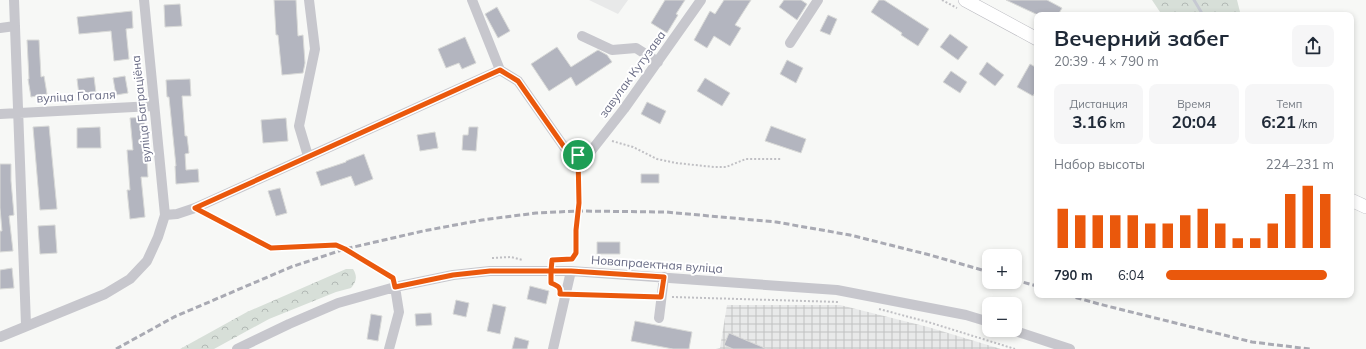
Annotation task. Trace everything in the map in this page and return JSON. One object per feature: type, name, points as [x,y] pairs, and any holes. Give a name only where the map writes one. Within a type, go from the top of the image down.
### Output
[{"type":"main road","points":[[965,0],[1034,37]]},
{"type":"main road","points":[[1354,201],[1366,207]]},
{"type":"street","points":[[14,0],[26,325]]},
{"type":"street","name":"вуліца Баграціёна","points":[[144,0],[153,106],[165,215]]},
{"type":"street","points":[[308,156],[299,126],[315,49],[309,0]]},
{"type":"street","points":[[472,0],[500,70],[518,81],[567,151],[578,155]]},
{"type":"street","name":"завулак Кутузава","points":[[578,155],[591,151],[624,109],[701,0]]},
{"type":"street","points":[[790,43],[818,0]]},
{"type":"street","points":[[0,28],[15,26]]},
{"type":"street","points":[[582,36],[612,50],[636,48],[658,62]]},
{"type":"street","points":[[0,337],[26,325],[105,294],[130,279],[147,261],[158,238],[165,215],[177,214],[195,208],[500,70]]},
{"type":"street","name":"вуліца Гогаля","points":[[0,114],[153,106]]},
{"type":"street","name":"Новапраектная вуліца","points":[[237,349],[338,303],[395,287],[453,275],[490,271],[571,271],[837,290],[966,315],[982,320]]},
{"type":"street","points":[[552,349],[571,271]]},
{"type":"street","points":[[659,318],[664,277]]},
{"type":"street","points":[[390,349],[399,312],[395,287]]},
{"type":"street","points":[[1022,333],[1069,349]]},
{"type":"path","points":[[601,137],[633,147],[657,159],[676,163],[720,167],[746,160],[782,159]]},
{"type":"path","points":[[578,155],[579,203],[576,230],[576,253],[572,259],[552,260],[551,283],[560,287],[560,294],[841,302]]},
{"type":"path","points":[[195,208],[271,248],[336,245],[393,278],[395,287]]},
{"type":"path","points":[[492,258],[511,257],[526,261]]},
{"type":"path","points":[[878,309],[928,322],[1015,349]]},
{"type":"shaded area","points":[[589,0],[628,0],[618,14]]},
{"type":"shaded area","points":[[727,305],[840,305],[928,327],[1001,349],[716,349],[720,348]]},
{"type":"green space","points":[[1152,0],[1237,0],[1240,12],[1160,12]]},
{"type":"green space","points":[[346,269],[353,269],[356,274],[355,281],[351,288],[336,292],[269,319],[214,349],[180,349],[247,312]]},
{"type":"building","points":[[274,0],[296,0],[298,36],[303,35],[305,63],[303,73],[282,75],[278,35],[276,35]]},
{"type":"building","points":[[665,0],[685,0],[667,33],[651,23]]},
{"type":"building","points":[[724,0],[751,0],[735,25],[741,28],[730,46],[714,36],[707,48],[694,40],[710,11],[715,14]]},
{"type":"building","points":[[784,0],[801,0],[807,4],[797,20],[779,7]]},
{"type":"building","points":[[879,0],[884,0],[929,29],[918,46],[871,12]]},
{"type":"building","points":[[1006,0],[1047,0],[1062,8],[1060,12],[1034,13]]},
{"type":"building","points":[[180,4],[182,26],[165,27],[164,5]]},
{"type":"building","points":[[497,7],[510,31],[498,38],[485,14]]},
{"type":"building","points":[[132,11],[133,28],[126,29],[129,59],[114,61],[111,31],[79,34],[77,17]]},
{"type":"building","points":[[828,15],[837,19],[830,35],[820,31]]},
{"type":"building","points":[[950,34],[968,47],[958,60],[940,47]]},
{"type":"building","points":[[465,37],[476,63],[462,69],[459,63],[446,68],[438,49]]},
{"type":"building","points":[[27,40],[39,40],[41,77],[44,76],[47,94],[31,97],[28,79]]},
{"type":"building","points":[[557,47],[571,67],[598,50],[607,55],[612,62],[576,86],[571,77],[549,91],[531,64]]},
{"type":"building","points":[[787,60],[803,68],[796,83],[780,74]]},
{"type":"building","points":[[987,62],[1004,75],[995,86],[979,74]]},
{"type":"building","points":[[1030,64],[1034,66],[1033,96],[1017,87]]},
{"type":"building","points":[[951,71],[967,82],[960,93],[943,82]]},
{"type":"building","points":[[125,76],[128,93],[116,95],[113,78]]},
{"type":"building","points":[[94,77],[96,93],[79,95],[77,79]]},
{"type":"building","points":[[705,78],[730,93],[722,106],[697,91]]},
{"type":"building","points":[[190,79],[191,96],[182,96],[185,136],[187,136],[189,153],[185,154],[186,170],[198,169],[199,182],[176,184],[176,166],[166,80]]},
{"type":"building","points":[[647,102],[666,111],[660,124],[641,114]]},
{"type":"building","points":[[144,117],[148,177],[141,177],[145,217],[130,219],[127,190],[130,190],[127,150],[133,150],[130,118]]},
{"type":"building","points":[[286,118],[288,141],[263,143],[261,120]]},
{"type":"building","points":[[49,126],[57,209],[40,210],[33,127]]},
{"type":"building","points":[[771,126],[806,139],[801,153],[765,141]]},
{"type":"building","points":[[100,127],[101,148],[77,148],[77,128]]},
{"type":"building","points":[[469,127],[478,127],[476,151],[462,150],[463,135],[468,135]]},
{"type":"building","points":[[435,132],[438,148],[420,151],[417,135]]},
{"type":"building","points":[[364,154],[373,179],[355,186],[351,176],[321,186],[316,172]]},
{"type":"building","points":[[0,164],[11,164],[14,215],[9,216],[13,251],[0,252],[0,231],[2,231],[0,208]]},
{"type":"building","points":[[641,174],[659,174],[659,183],[641,183]]},
{"type":"building","points":[[280,188],[287,213],[276,216],[268,191]]},
{"type":"building","points":[[55,225],[57,253],[40,254],[38,226]]},
{"type":"building","points":[[597,242],[620,242],[620,254],[597,254]]},
{"type":"building","points":[[12,268],[14,288],[0,289],[0,270]]},
{"type":"building","points":[[530,286],[549,291],[546,304],[527,299]]},
{"type":"building","points":[[456,300],[469,303],[466,317],[453,314]]},
{"type":"building","points":[[493,304],[506,307],[500,334],[487,331]]},
{"type":"building","points":[[431,313],[432,325],[416,326],[415,314]]},
{"type":"building","points":[[371,314],[382,316],[378,341],[367,339]]},
{"type":"building","points":[[635,321],[692,332],[689,349],[673,349],[631,341]]},
{"type":"building","points":[[729,333],[767,349],[733,349],[724,345]]},
{"type":"building","points":[[515,337],[529,341],[527,349],[512,349]]},
{"type":"waterway","points":[[1194,0],[1201,12]]},
{"type":"railway","points":[[116,349],[174,317],[291,267],[345,249],[423,231],[482,220],[536,213],[578,211],[666,212],[776,222],[850,235],[982,270]]},
{"type":"railway","points":[[1022,282],[1034,285]]},
{"type":"railway","points":[[1078,298],[1252,342],[1310,349]]},
{"type":"route","points":[[578,155],[567,151],[518,81],[500,70],[195,208],[271,248],[336,245],[393,278],[395,287],[453,275],[490,271],[551,271],[551,283],[560,287],[560,294],[661,297],[664,277],[551,271],[552,260],[572,259],[576,253],[576,230],[579,203],[578,155]]}]
